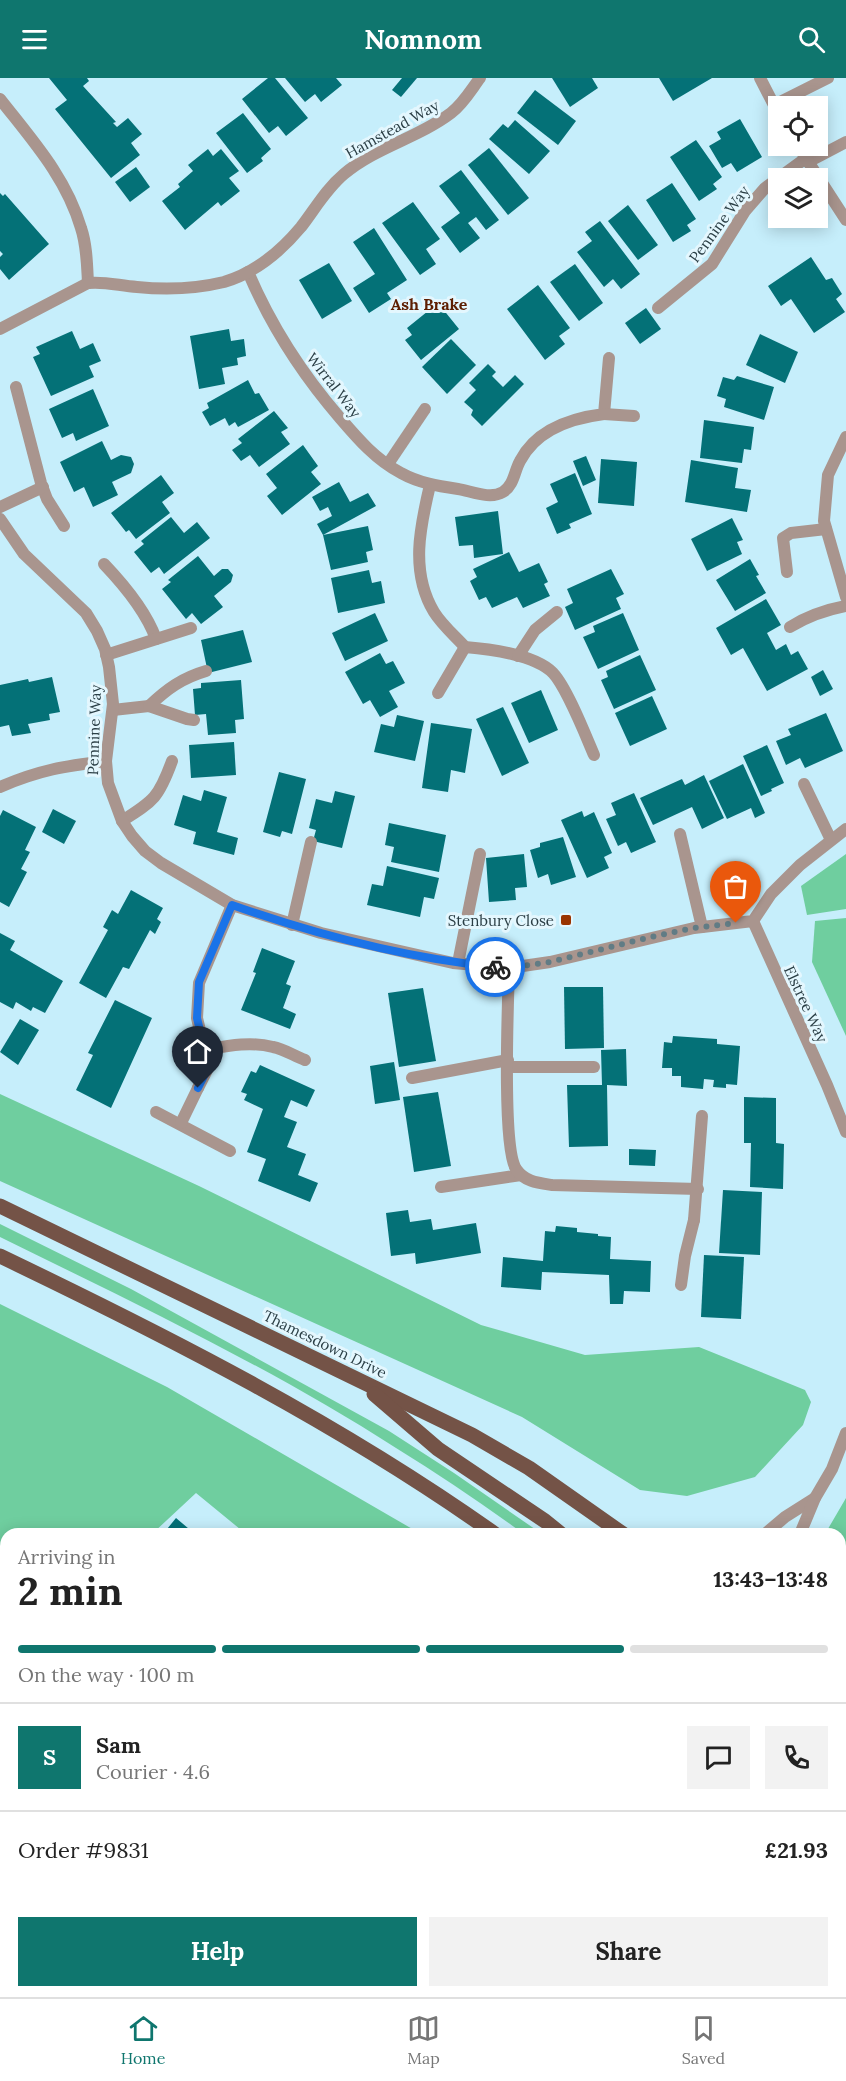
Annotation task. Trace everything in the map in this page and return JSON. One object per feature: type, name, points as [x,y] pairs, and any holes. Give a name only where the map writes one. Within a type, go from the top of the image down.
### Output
[{"type":"main road","name":"Thamesdown Drive","points":[[0,1206],[481,1440],[529,1468],[614,1528]]},
{"type":"main road","points":[[0,1256],[93,1300],[236,1374],[390,1463],[486,1528]]},
{"type":"main road","points":[[358,1380],[438,1449],[554,1528]]},
{"type":"street","name":"Hamstead Way","points":[[0,329],[88,283],[100,281],[157,289],[179,289],[225,281],[248,272],[262,264],[288,241],[341,176],[377,151],[420,131],[452,112],[480,78]]},
{"type":"street","points":[[760,78],[769,96]]},
{"type":"street","points":[[798,96],[828,78]]},
{"type":"street","points":[[3,107],[53,167],[67,191],[81,228],[86,251],[88,283]]},
{"type":"street","name":"Pennine Way","points":[[658,308],[712,264],[745,211],[765,188],[807,160],[846,142]]},
{"type":"street","points":[[804,156],[846,220]]},
{"type":"street","name":"Wirral Way","points":[[248,272],[281,338],[310,381],[362,444],[401,473],[430,485],[480,494],[499,494],[504,492],[512,482],[521,459],[538,438],[579,417],[604,414],[634,416]]},
{"type":"street","points":[[604,414],[609,358]]},
{"type":"street","points":[[16,387],[47,499],[64,526]]},
{"type":"street","points":[[388,464],[425,409]]},
{"type":"street","points":[[846,437],[828,475],[824,508],[826,529],[846,597]]},
{"type":"street","points":[[430,485],[418,545],[419,567],[435,612],[465,647],[506,652],[545,666],[554,674],[565,692],[594,755]]},
{"type":"street","points":[[0,507],[43,487]]},
{"type":"street","name":"Pennine Way","points":[[0,519],[24,554],[86,614],[97,631],[106,655],[112,688],[113,711],[106,761],[108,783],[122,821],[132,836],[161,863],[232,905],[344,939],[458,963],[509,968],[550,962],[702,927],[753,921]]},
{"type":"street","points":[[787,572],[783,538],[790,533],[826,529]]},
{"type":"street","points":[[104,564],[132,598],[147,620],[156,639]]},
{"type":"street","points":[[790,627],[817,613],[846,606]]},
{"type":"street","points":[[518,656],[535,630],[557,612]]},
{"type":"street","points":[[106,655],[190,628]]},
{"type":"street","points":[[438,693],[465,647]]},
{"type":"street","points":[[149,706],[176,683],[188,676],[206,671]]},
{"type":"street","points":[[113,711],[149,706],[194,720]]},
{"type":"street","points":[[0,787],[45,770],[106,761]]},
{"type":"street","points":[[122,821],[148,804],[159,793],[172,761]]},
{"type":"street","points":[[804,784],[831,840]]},
{"type":"street","points":[[753,921],[771,894],[800,865],[846,829]]},
{"type":"street","points":[[680,834],[702,927]]},
{"type":"street","points":[[292,925],[311,842]]},
{"type":"street","points":[[458,963],[480,854]]},
{"type":"street","points":[[181,1123],[207,1070],[205,1050],[197,1018],[199,982],[232,905]]},
{"type":"street","name":"Elstree Way","points":[[753,921],[828,1085],[846,1132]]},
{"type":"street","points":[[509,968],[510,1148],[512,1161],[521,1175],[537,1183],[552,1185],[698,1189]]},
{"type":"street","points":[[205,1050],[237,1044],[256,1044],[274,1047],[305,1060]]},
{"type":"street","points":[[412,1078],[508,1063],[594,1067]]},
{"type":"street","points":[[156,1112],[181,1123],[230,1151]]},
{"type":"street","points":[[681,1285],[698,1189],[702,1116]]},
{"type":"street","points":[[441,1187],[521,1175]]},
{"type":"street","points":[[802,1528],[815,1498],[832,1469],[846,1433]]},
{"type":"street","points":[[772,1528],[815,1498]]},
{"type":"green space","points":[[846,854],[846,909],[807,915],[801,886]]},
{"type":"green space","points":[[846,918],[846,1036],[812,962],[815,921]]},
{"type":"green space","points":[[0,1094],[199,1186],[481,1325],[585,1355],[699,1347],[805,1390],[811,1402],[803,1425],[755,1477],[687,1496],[640,1490],[522,1417],[0,1181]]},
{"type":"green space","points":[[0,1224],[131,1289],[389,1431],[533,1528],[515,1528],[461,1490],[348,1418],[251,1363],[0,1237]]},
{"type":"green space","points":[[0,1304],[167,1387],[411,1528],[239,1528],[196,1493],[158,1528],[0,1528]]},
{"type":"green space","points":[[846,1498],[846,1528],[828,1528]]},
{"type":"building","points":[[49,78],[87,78],[89,81],[83,86],[116,122],[113,123],[117,127],[128,118],[142,134],[131,143],[140,155],[111,178],[55,109],[67,100]]},
{"type":"building","points":[[268,78],[275,78],[308,118],[286,136],[278,126],[269,133],[242,99]]},
{"type":"building","points":[[285,78],[336,78],[342,85],[321,102],[315,94],[305,102]]},
{"type":"building","points":[[402,78],[417,78],[401,97],[392,90]]},
{"type":"building","points":[[552,78],[592,78],[598,88],[570,107]]},
{"type":"building","points":[[659,78],[712,78],[673,101]]},
{"type":"building","points":[[535,90],[576,121],[558,145],[517,113]]},
{"type":"building","points":[[243,113],[271,149],[261,158],[263,161],[247,173],[216,133]]},
{"type":"building","points":[[740,119],[762,157],[737,172],[731,163],[722,168],[709,146],[721,139],[717,132]]},
{"type":"building","points":[[515,120],[550,151],[529,174],[489,139],[503,124],[508,128]]},
{"type":"building","points":[[696,140],[722,177],[713,184],[717,189],[699,201],[670,157]]},
{"type":"building","points":[[489,148],[529,198],[508,215],[468,165]]},
{"type":"building","points":[[208,149],[213,156],[221,149],[239,171],[229,178],[240,191],[221,206],[218,202],[185,230],[162,201],[180,187],[178,184],[193,171],[188,165]]},
{"type":"building","points":[[136,167],[150,187],[130,202],[115,182]]},
{"type":"building","points":[[461,170],[499,220],[486,230],[476,217],[468,223],[480,238],[460,253],[441,227],[460,213],[439,186]]},
{"type":"building","points":[[672,183],[696,219],[687,225],[691,231],[673,242],[646,200]]},
{"type":"building","points":[[0,193],[3,196],[5,194],[49,244],[9,280],[0,269],[0,257],[3,254],[0,251]]},
{"type":"building","points":[[413,202],[440,239],[426,249],[436,264],[420,275],[382,223]]},
{"type":"building","points":[[628,205],[658,245],[638,260],[608,221]]},
{"type":"building","points":[[600,221],[640,274],[621,289],[613,279],[604,287],[577,252],[592,241],[585,232]]},
{"type":"building","points":[[374,228],[407,280],[387,293],[391,299],[369,313],[353,288],[375,274],[353,242]]},
{"type":"building","points":[[811,257],[826,280],[832,278],[842,294],[836,299],[845,312],[814,333],[791,299],[781,306],[768,286]]},
{"type":"building","points":[[329,263],[352,301],[322,319],[299,280]]},
{"type":"building","points":[[575,264],[603,303],[579,321],[550,282]]},
{"type":"building","points":[[538,285],[570,328],[559,336],[565,344],[545,360],[507,309]]},
{"type":"building","points":[[438,303],[459,329],[421,360],[405,340],[412,335],[407,328]]},
{"type":"building","points":[[646,308],[661,329],[640,344],[625,323]]},
{"type":"building","points":[[229,329],[231,341],[244,339],[246,356],[237,358],[238,365],[222,368],[225,384],[199,389],[190,336]]},
{"type":"building","points":[[72,331],[80,349],[93,343],[101,361],[89,366],[94,377],[51,396],[33,357],[40,354],[36,347]]},
{"type":"building","points":[[760,334],[798,352],[785,383],[746,365]]},
{"type":"building","points":[[451,339],[476,365],[447,394],[422,367]]},
{"type":"building","points":[[488,364],[496,372],[492,376],[503,387],[515,375],[524,384],[482,426],[471,415],[473,410],[464,402],[476,390],[469,383]]},
{"type":"building","points":[[737,376],[774,387],[764,420],[724,407],[726,399],[717,396],[723,377],[734,380]]},
{"type":"building","points":[[248,380],[255,394],[259,393],[269,410],[238,427],[235,422],[229,426],[225,418],[210,426],[202,412],[209,408],[207,403]]},
{"type":"building","points":[[93,389],[109,426],[76,441],[73,433],[62,438],[49,409]]},
{"type":"building","points":[[274,411],[288,428],[281,432],[290,444],[259,467],[250,455],[241,461],[232,450],[242,443],[238,439]]},
{"type":"building","points":[[704,420],[754,427],[751,450],[744,449],[742,463],[700,458]]},
{"type":"building","points":[[102,441],[111,460],[121,455],[131,457],[134,464],[131,473],[112,482],[118,495],[93,507],[84,487],[74,492],[60,462]]},
{"type":"building","points":[[303,445],[318,466],[311,472],[321,484],[282,515],[267,496],[277,488],[266,474]]},
{"type":"building","points":[[586,456],[596,480],[583,486],[573,461]]},
{"type":"building","points":[[601,459],[637,462],[634,506],[598,503]]},
{"type":"building","points":[[691,460],[738,468],[735,488],[751,490],[747,512],[685,502]]},
{"type":"building","points":[[575,473],[592,514],[569,524],[571,528],[557,534],[546,508],[558,502],[550,484]]},
{"type":"building","points":[[161,475],[174,493],[162,502],[170,513],[136,539],[129,530],[126,532],[111,513]]},
{"type":"building","points":[[339,482],[350,502],[368,493],[376,506],[323,535],[317,524],[332,516],[328,507],[320,511],[312,497]]},
{"type":"building","points":[[498,511],[503,554],[474,558],[473,545],[459,546],[455,517]]},
{"type":"building","points":[[171,517],[184,533],[197,522],[210,538],[164,574],[159,567],[151,573],[134,552],[144,544],[141,541]]},
{"type":"building","points":[[732,518],[743,540],[737,542],[742,554],[707,571],[691,539]]},
{"type":"building","points":[[368,526],[373,550],[366,552],[368,562],[331,570],[323,535]]},
{"type":"building","points":[[509,552],[519,572],[539,563],[548,582],[544,584],[550,596],[523,608],[517,597],[492,608],[486,597],[479,600],[470,581],[477,577],[473,569]]},
{"type":"building","points":[[198,556],[214,576],[222,569],[228,569],[233,575],[231,582],[214,596],[223,607],[201,624],[192,613],[186,619],[162,589],[171,582],[168,580]]},
{"type":"building","points":[[750,559],[759,575],[756,576],[766,593],[735,611],[716,580]]},
{"type":"building","points":[[611,569],[624,594],[616,598],[621,609],[575,630],[565,607],[573,603],[567,589]]},
{"type":"building","points":[[369,570],[372,583],[381,581],[385,603],[338,613],[331,578]]},
{"type":"building","points":[[766,599],[781,625],[767,633],[776,650],[786,644],[791,655],[798,651],[808,669],[767,691],[743,648],[731,655],[716,628]]},
{"type":"building","points":[[375,613],[388,641],[345,661],[332,633]]},
{"type":"building","points":[[623,613],[639,650],[598,669],[583,637],[595,632],[593,626]]},
{"type":"building","points":[[243,630],[252,662],[208,673],[201,640]]},
{"type":"building","points":[[380,653],[386,664],[393,661],[405,683],[389,691],[398,707],[380,717],[370,700],[363,704],[345,672]]},
{"type":"building","points":[[640,655],[656,690],[614,709],[601,680],[608,677],[606,671]]},
{"type":"building","points":[[823,670],[833,689],[820,696],[811,677]]},
{"type":"building","points":[[52,677],[60,712],[49,714],[50,720],[28,724],[31,733],[12,736],[9,725],[0,727],[0,685]]},
{"type":"building","points":[[241,680],[244,719],[235,720],[236,733],[208,735],[206,714],[195,715],[193,689],[201,688],[201,683]]},
{"type":"building","points":[[541,690],[558,730],[529,743],[511,703]]},
{"type":"building","points":[[652,696],[667,729],[630,746],[615,713]]},
{"type":"building","points":[[503,707],[529,763],[502,776],[476,719]]},
{"type":"building","points":[[826,713],[843,751],[805,768],[800,758],[786,765],[776,741],[791,735],[788,729]]},
{"type":"building","points":[[397,715],[424,721],[415,761],[374,752],[381,724],[394,727]]},
{"type":"building","points":[[431,723],[472,729],[465,773],[451,770],[448,792],[422,788]]},
{"type":"building","points":[[234,742],[236,775],[191,778],[189,745]]},
{"type":"building","points":[[767,745],[784,783],[761,796],[743,756]]},
{"type":"building","points":[[743,764],[765,813],[755,818],[751,808],[727,819],[709,781]]},
{"type":"building","points":[[279,772],[306,779],[292,834],[282,831],[280,837],[263,832]]},
{"type":"building","points":[[704,775],[724,818],[702,829],[692,807],[653,825],[640,798],[682,779],[685,785]]},
{"type":"building","points":[[204,790],[227,797],[217,832],[238,838],[234,855],[193,844],[196,832],[174,825],[183,795],[201,801]]},
{"type":"building","points":[[335,791],[355,796],[342,848],[313,841],[316,830],[309,828],[316,799],[332,803]]},
{"type":"building","points":[[634,793],[656,842],[631,853],[626,842],[618,846],[606,819],[616,815],[611,803]]},
{"type":"building","points":[[53,809],[76,821],[64,844],[42,832]]},
{"type":"building","points":[[3,810],[36,827],[25,850],[30,852],[21,869],[27,872],[9,907],[0,902],[0,816]]},
{"type":"building","points":[[582,811],[584,817],[594,812],[612,853],[604,857],[609,868],[587,878],[561,820]]},
{"type":"building","points":[[389,823],[446,835],[439,872],[391,862],[394,847],[385,845]]},
{"type":"building","points":[[563,837],[576,877],[551,885],[548,874],[538,878],[530,850],[540,847],[540,843]]},
{"type":"building","points":[[524,854],[527,887],[515,888],[516,900],[489,902],[486,858]]},
{"type":"building","points":[[387,866],[439,878],[434,899],[424,897],[420,917],[367,905],[372,884],[383,886]]},
{"type":"building","points":[[131,890],[163,908],[157,919],[161,922],[155,934],[150,930],[129,969],[123,967],[106,998],[79,983],[108,930],[103,927],[112,910],[118,914]]},
{"type":"building","points":[[0,933],[15,941],[10,950],[63,981],[45,1013],[33,1007],[31,1011],[16,1002],[13,1009],[0,1002]]},
{"type":"building","points":[[262,948],[295,961],[286,984],[291,986],[283,1008],[296,1014],[290,1029],[241,1010],[256,973],[253,972]]},
{"type":"building","points":[[564,987],[603,987],[604,1048],[565,1049]]},
{"type":"building","points":[[423,988],[436,1061],[399,1067],[388,993]]},
{"type":"building","points":[[115,1000],[152,1018],[111,1108],[76,1090],[93,1055],[88,1053]]},
{"type":"building","points":[[20,1019],[39,1030],[18,1065],[0,1052]]},
{"type":"building","points":[[673,1036],[717,1039],[717,1044],[740,1046],[737,1085],[726,1084],[726,1088],[713,1087],[714,1080],[704,1079],[703,1089],[681,1087],[681,1076],[672,1076],[672,1068],[662,1068],[664,1042],[672,1043]]},
{"type":"building","points":[[626,1049],[627,1086],[607,1085],[608,1146],[569,1147],[567,1085],[602,1085],[601,1050]]},
{"type":"building","points":[[394,1062],[400,1100],[375,1104],[370,1066]]},
{"type":"building","points":[[260,1065],[315,1090],[307,1107],[291,1100],[284,1117],[297,1122],[287,1147],[306,1154],[298,1175],[318,1183],[310,1202],[258,1181],[266,1159],[247,1152],[263,1109],[244,1100],[247,1094],[241,1092],[251,1071],[256,1073]]},
{"type":"building","points":[[438,1092],[451,1166],[414,1172],[403,1097]]},
{"type":"building","points":[[744,1097],[776,1098],[776,1143],[784,1144],[783,1189],[750,1187],[751,1143],[744,1143]]},
{"type":"building","points":[[629,1149],[656,1150],[655,1166],[629,1165]]},
{"type":"building","points":[[723,1190],[762,1192],[760,1255],[719,1253]]},
{"type":"building","points":[[408,1210],[410,1222],[431,1219],[433,1230],[476,1223],[481,1253],[416,1264],[415,1253],[391,1256],[386,1213]]},
{"type":"building","points":[[556,1226],[577,1228],[577,1232],[611,1237],[610,1259],[651,1261],[650,1292],[624,1291],[623,1304],[610,1304],[609,1275],[542,1272],[541,1290],[501,1287],[503,1257],[543,1261],[545,1231],[555,1232]]},
{"type":"building","points":[[704,1255],[744,1257],[741,1319],[701,1317]]},
{"type":"building","points":[[176,1518],[188,1528],[168,1528]]},
{"type":"way so far","points":[[495,967],[509,968],[550,962],[651,937],[694,928],[736,923]]},
{"type":"place","name":"Stenbury Close","points":[[566,920]]},
{"type":"district","name":"Ash Brake","points":[[429,304]]},
{"type":"route","points":[[198,1088],[207,1070],[197,1018],[199,982],[232,905],[280,922],[321,933],[453,963],[495,967]]}]
